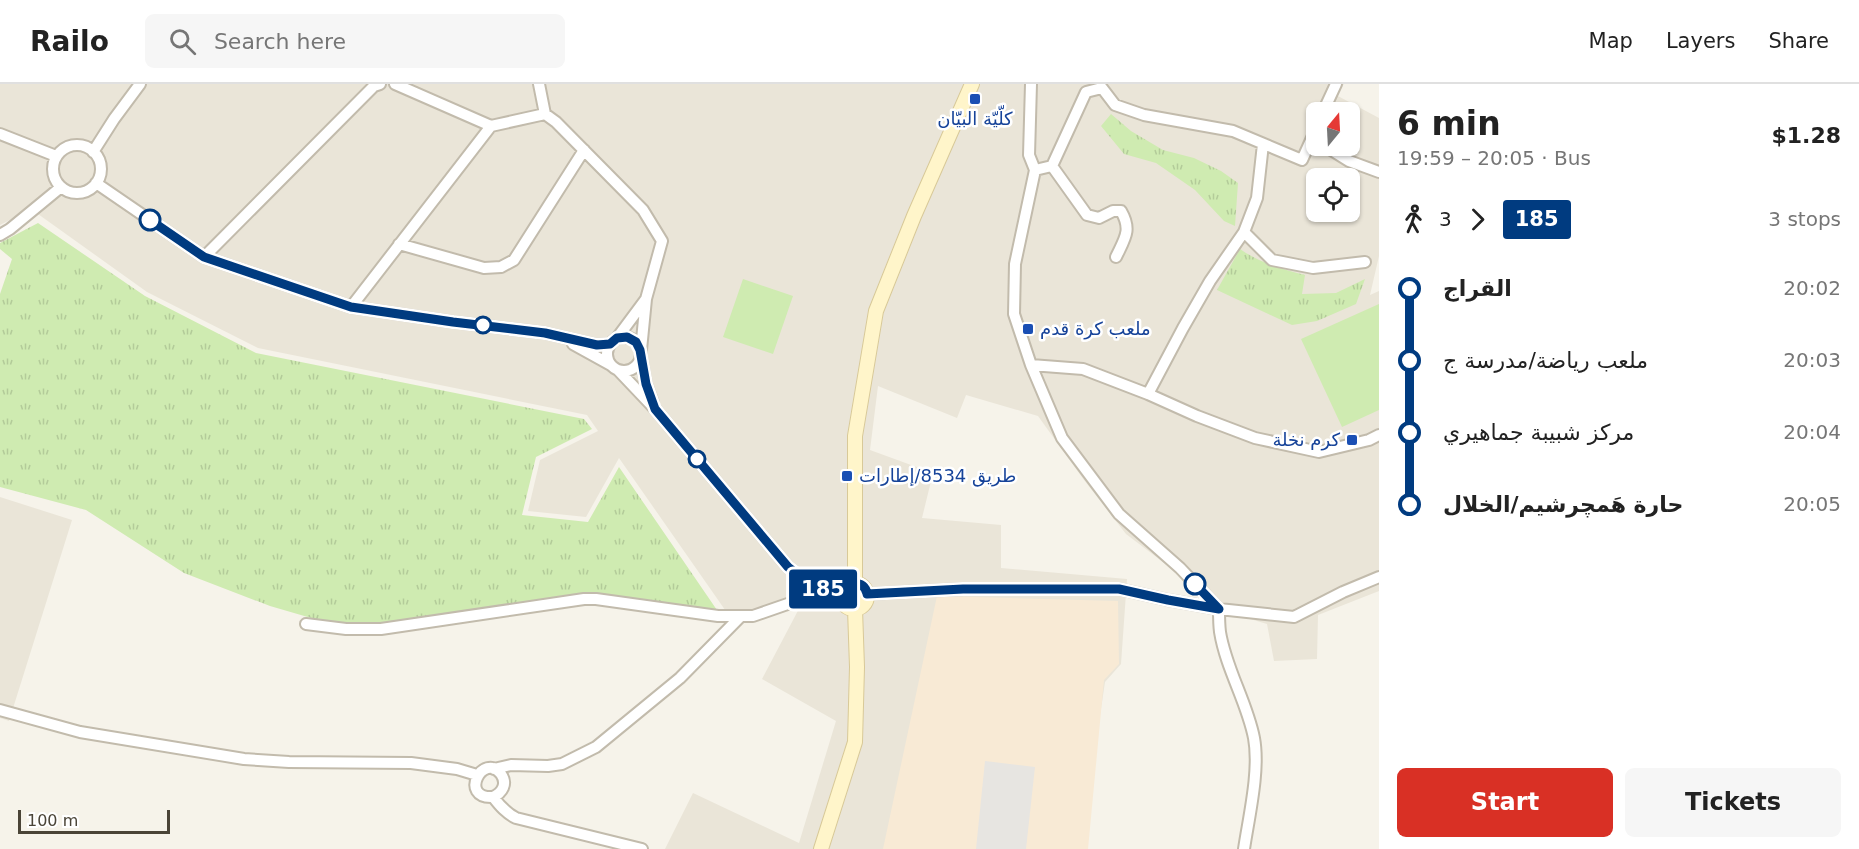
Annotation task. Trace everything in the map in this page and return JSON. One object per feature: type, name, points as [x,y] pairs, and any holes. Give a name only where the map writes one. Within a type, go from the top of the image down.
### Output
[{"type":"main road","points":[[855,583],[855,436],[876,311],[914,216],[972,84]]},
{"type":"main road","points":[[855,583],[862,585],[867,594],[864,605],[855,609],[844,604],[841,595],[847,585],[855,583]]},
{"type":"main road","points":[[821,849],[855,742],[857,667],[855,609]]},
{"type":"main road","points":[[814,849],[838,794]]},
{"type":"street","points":[[93,152],[140,84]]},
{"type":"street","points":[[204,257],[374,86],[380,84]]},
{"type":"street","points":[[395,84],[490,126],[545,114]]},
{"type":"street","points":[[539,84],[545,114],[556,122],[643,210],[662,241],[646,299],[641,353],[633,369],[623,371],[582,348],[545,333]]},
{"type":"street","points":[[1030,84],[1029,155],[1035,170],[1015,264],[1014,314],[1031,365],[1062,438],[1119,514],[1180,568],[1219,609],[1222,643],[1255,742],[1255,769],[1244,849]]},
{"type":"street","points":[[1328,102],[1336,84]]},
{"type":"street","points":[[1053,166],[1086,92],[1102,86],[1115,105],[1143,114],[1233,131],[1302,160],[1306,153]]},
{"type":"street","points":[[351,307],[490,126]]},
{"type":"street","points":[[0,134],[56,156]]},
{"type":"street","points":[[1148,394],[1210,281],[1244,232],[1257,198],[1263,144]]},
{"type":"street","points":[[74,145],[81,145],[93,152],[100,164],[96,183],[83,192],[67,191],[61,187],[53,172],[56,156],[67,147],[74,145]]},
{"type":"street","points":[[399,244],[484,268],[501,267],[514,260],[523,249],[584,150]]},
{"type":"street","points":[[1341,156],[1379,172]]},
{"type":"street","points":[[1035,170],[1053,166]]},
{"type":"street","points":[[1053,166],[1087,215],[1099,218],[1121,210],[1128,223],[1116,257]]},
{"type":"street","points":[[96,183],[204,257],[351,307],[545,333],[597,345],[622,337],[632,339],[639,346],[646,384],[655,409]]},
{"type":"street","points":[[0,235],[61,187]]},
{"type":"street","points":[[1244,232],[1272,260],[1313,268],[1365,262]]},
{"type":"street","points":[[646,299],[607,352],[614,367],[655,409],[788,567],[810,584],[841,595]]},
{"type":"street","points":[[1031,365],[1083,369],[1148,394],[1197,417],[1255,438],[1319,452],[1369,441],[1379,435]]},
{"type":"street","points":[[867,594],[963,589],[1119,589],[1219,609],[1294,617],[1379,577]]},
{"type":"street","points":[[306,624],[346,629],[381,629],[584,599],[718,616],[753,616],[802,599],[817,587]]},
{"type":"street","points":[[494,769],[502,775],[504,784],[501,792],[493,797],[484,796],[477,789],[475,780],[477,775],[485,769],[511,765],[562,764],[596,747],[680,678],[741,616]]},
{"type":"street","points":[[0,710],[80,732],[244,759],[289,762],[411,763],[457,769],[477,775]]},
{"type":"street","points":[[493,797],[504,811],[516,818],[642,849]]},
{"type":"shaded area","points":[[0,84],[1344,84],[1336,95],[1349,102],[1306,102],[1306,156],[1360,156],[1360,108],[1379,118],[1379,256],[1370,295],[1379,291],[1379,591],[1318,615],[1317,659],[1274,661],[1267,624],[1230,613],[1126,534],[1038,416],[966,395],[957,418],[878,386],[870,450],[933,473],[922,518],[1001,525],[1001,568],[1127,579],[1121,664],[1105,682],[1099,722],[1087,849],[665,849],[693,793],[799,843],[836,721],[762,679],[802,603],[730,617],[619,458],[586,517],[528,511],[540,460],[598,431],[587,415],[258,348],[147,292],[31,209],[0,225]]},
{"type":"shaded area","points":[[0,497],[72,520],[9,721],[0,718]]},
{"type":"shaded area","points":[[937,596],[1118,601],[1119,664],[1104,680],[1088,849],[883,849]]},
{"type":"shaded area","points":[[985,761],[1035,767],[1026,849],[976,849]]},
{"type":"green space","points":[[1111,114],[1131,131],[1163,150],[1194,158],[1221,171],[1238,183],[1235,226],[1224,221],[1195,190],[1156,163],[1124,154],[1101,126]]},
{"type":"green space","points":[[38,223],[145,296],[256,353],[584,419],[592,429],[536,457],[522,515],[588,522],[619,467],[719,613],[572,601],[378,626],[318,620],[270,606],[184,573],[86,510],[0,487],[0,294],[12,259],[0,249],[0,243]]},
{"type":"green space","points":[[1240,249],[1263,262],[1305,275],[1302,294],[1336,293],[1365,279],[1356,304],[1317,321],[1292,325],[1217,290]]},
{"type":"green space","points":[[743,279],[793,296],[773,354],[723,337]]},
{"type":"green space","points":[[1379,304],[1379,410],[1342,427],[1301,339]]},
{"type":"bus line","name":"185","points":[[150,220],[204,257],[351,307],[545,333],[597,345],[610,344],[622,337],[632,339],[639,346],[646,384],[655,409],[788,567],[810,584],[822,589],[841,595],[847,585],[858,583],[865,588],[867,594],[963,589],[1119,589],[1219,609],[1195,584]]},
{"type":"place","name":"كلّيّة البيّان","points":[[975,99]]},
{"type":"place","name":"ملعب كرة قدم","points":[[1028,329]]},
{"type":"place","name":"كرم نخلة","points":[[1352,440]]},
{"type":"place","name":"طريق 8534/إطارات","points":[[847,476]]}]
